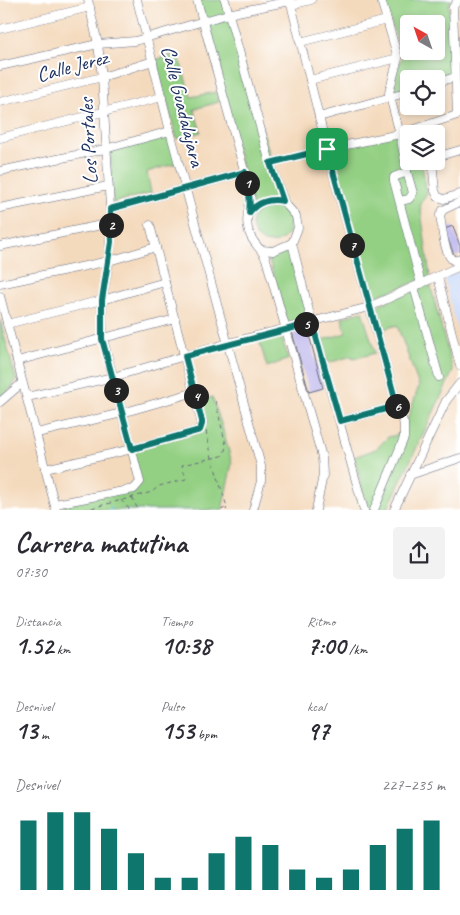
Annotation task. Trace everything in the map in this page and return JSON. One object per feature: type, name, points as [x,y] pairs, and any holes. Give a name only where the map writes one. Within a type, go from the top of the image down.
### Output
[{"type":"street","name":"Calle Guadalajara","points":[[137,0],[170,131],[261,466],[261,481],[254,510]]},
{"type":"street","points":[[198,0],[250,192],[251,202],[248,230],[252,239],[262,250],[269,267],[322,456],[323,475],[316,510]]},
{"type":"street","points":[[225,0],[270,163],[283,201],[296,216],[298,228],[292,243],[312,323],[364,510]]},
{"type":"street","points":[[0,66],[98,44],[128,43],[228,14],[290,2],[311,0]]},
{"type":"street","points":[[270,163],[400,134],[389,89],[398,58],[381,0]]},
{"type":"street","points":[[438,125],[459,115],[455,77],[457,30],[453,7],[458,0]]},
{"type":"street","points":[[290,2],[369,307],[397,406],[404,424],[404,438],[374,510]]},
{"type":"street","points":[[0,29],[89,4]]},
{"type":"street","name":"Los Portales","points":[[55,507],[134,489],[139,485],[140,479],[102,339],[102,300],[109,261],[111,223],[102,77],[98,44],[89,4]]},
{"type":"street","points":[[300,42],[387,20]]},
{"type":"street","points":[[310,80],[398,58]]},
{"type":"street","name":"Calle Jerez","points":[[0,102],[102,77],[153,61]]},
{"type":"street","points":[[445,80],[455,77]]},
{"type":"street","points":[[319,117],[400,95]]},
{"type":"street","points":[[0,138],[162,97]]},
{"type":"street","points":[[0,171],[105,149],[170,131]]},
{"type":"street","points":[[445,154],[460,150]]},
{"type":"street","points":[[433,170],[435,192],[440,198],[444,199],[460,194]]},
{"type":"street","points":[[110,209],[245,172]]},
{"type":"street","points":[[400,201],[409,198],[413,194],[407,172],[394,177],[439,377]]},
{"type":"street","points":[[0,208],[108,186]]},
{"type":"street","points":[[249,213],[260,203],[273,200],[283,201]]},
{"type":"street","points":[[460,202],[443,210],[440,215],[447,254],[451,260],[460,259]]},
{"type":"street","points":[[0,246],[111,223]]},
{"type":"street","points":[[45,469],[132,449],[200,428],[202,421],[195,392],[150,225]]},
{"type":"street","points":[[262,250],[274,251],[292,243]]},
{"type":"street","points":[[0,284],[109,261],[156,247]]},
{"type":"street","points":[[27,397],[113,377],[229,343],[369,307],[460,266]]},
{"type":"street","points":[[438,277],[460,366]]},
{"type":"street","points":[[7,324],[165,282]]},
{"type":"street","points":[[0,296],[55,507]]},
{"type":"street","points":[[17,361],[175,320]]},
{"type":"street","points":[[0,402],[22,382]]},
{"type":"street","points":[[394,510],[446,401],[460,382]]},
{"type":"street","points":[[36,433],[122,413],[195,392]]},
{"type":"street","points":[[340,421],[397,406]]},
{"type":"street","points":[[410,475],[460,458]]},
{"type":"path","points":[[84,510],[152,492],[159,486],[186,479],[182,465],[222,456],[226,445],[215,400]]},
{"type":"path","points":[[200,428],[206,432],[227,507],[226,510]]},
{"type":"path","points":[[132,497],[138,510]]},
{"type":"path","points":[[121,500],[130,510]]},
{"type":"path","points":[[221,510],[227,507]]},
{"type":"shaded area","points":[[460,271],[460,340],[444,277]]},
{"type":"green space","points":[[197,0],[225,0],[283,201],[253,208]]},
{"type":"green space","points":[[384,0],[452,0],[449,4],[452,73],[445,75],[445,70],[400,70],[400,89],[391,90],[391,85],[401,60],[445,60],[445,15],[400,15],[400,51]]},
{"type":"green space","points":[[178,54],[191,97],[216,92],[219,102],[194,109],[201,132],[177,139],[155,60]]},
{"type":"green space","points":[[400,131],[400,170],[423,170],[427,193],[420,204],[430,277],[371,298],[332,150]]},
{"type":"green space","points":[[169,134],[177,163],[147,172],[151,193],[113,203],[110,151]]},
{"type":"green space","points":[[271,205],[285,210],[290,224],[285,238],[271,243],[257,238],[252,224],[257,210]]},
{"type":"green space","points":[[291,246],[309,321],[288,327],[267,253],[280,252]]},
{"type":"green space","points":[[430,284],[453,371],[387,510],[368,510],[354,457],[376,449],[388,437],[397,435],[404,429],[419,386],[397,325],[377,331],[370,308]]},
{"type":"green space","points":[[362,311],[375,353],[353,359],[352,356],[328,363],[319,341],[346,333],[342,318]]},
{"type":"green space","points":[[0,320],[16,379],[12,387],[0,397]]},
{"type":"green space","points":[[280,334],[289,359],[267,367],[259,340]]},
{"type":"green space","points":[[212,397],[232,463],[222,510],[64,510],[63,506],[141,483],[131,446],[207,423],[202,400]]},
{"type":"building","points":[[453,226],[460,246],[460,255],[455,257],[444,229]]},
{"type":"building","points":[[307,327],[323,388],[309,392],[292,332]]},
{"type":"route","points":[[327,149],[397,406],[340,421],[312,323],[229,343],[185,356],[202,421],[200,430],[132,449],[102,339],[102,300],[111,242],[110,209],[245,172],[251,202],[249,213],[260,203],[273,200],[283,201],[270,163],[327,149]]}]
